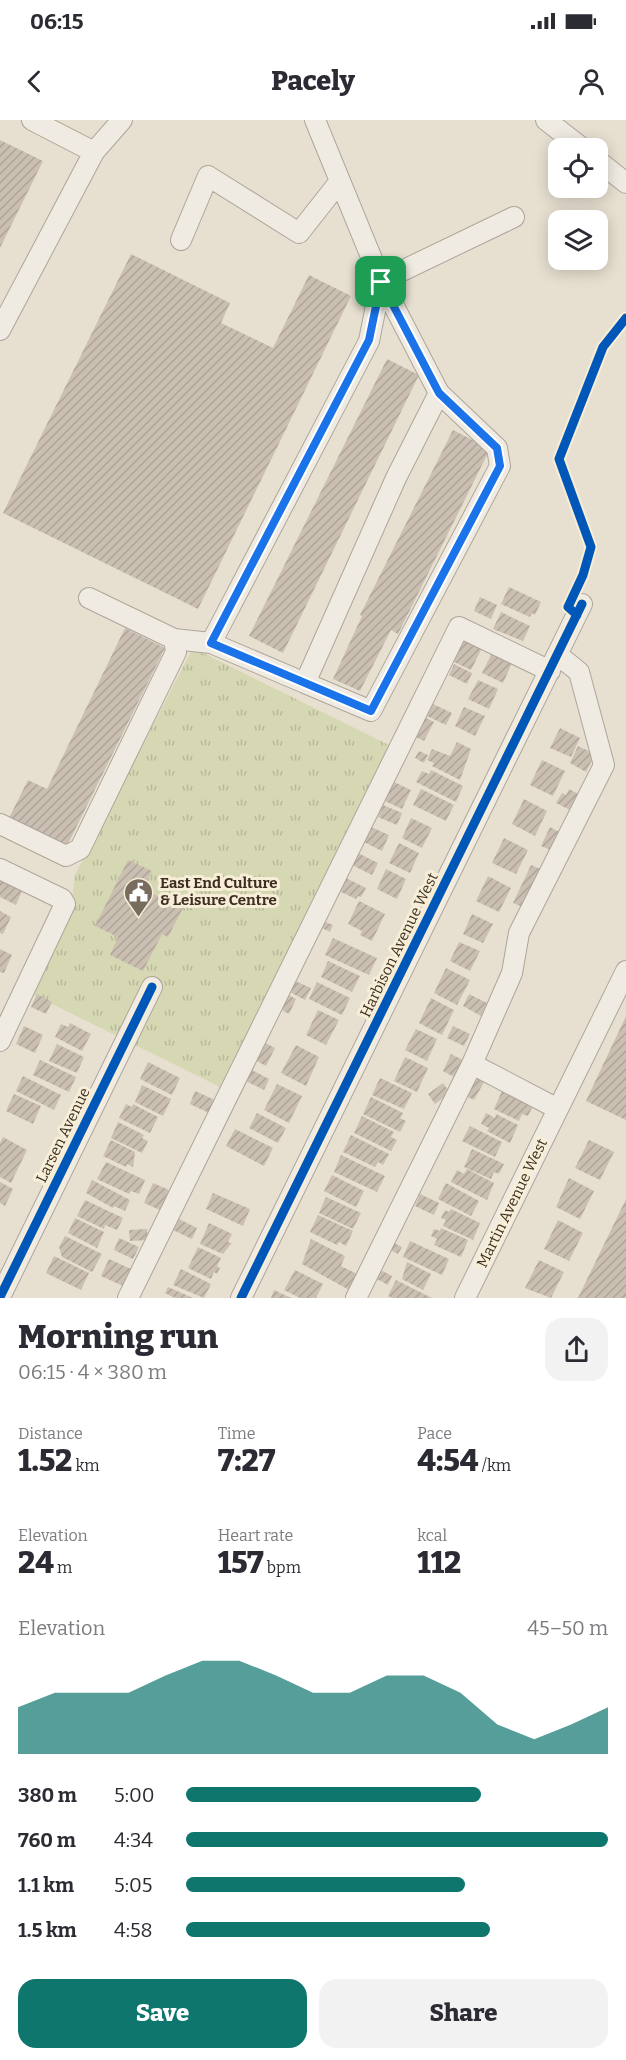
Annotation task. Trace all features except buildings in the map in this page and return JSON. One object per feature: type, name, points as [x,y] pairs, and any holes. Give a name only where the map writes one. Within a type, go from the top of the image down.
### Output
[{"type":"street","points":[[32,120],[94,152]]},
{"type":"street","points":[[0,330],[94,152],[122,120]]},
{"type":"street","points":[[88,598],[174,639],[211,643],[371,711],[500,466],[497,448],[439,393],[381,282],[315,120]]},
{"type":"street","points":[[546,120],[569,138]]},
{"type":"street","points":[[608,169],[626,183]]},
{"type":"street","points":[[181,240],[208,176],[299,233],[340,181]]},
{"type":"street","points":[[381,282],[514,217]]},
{"type":"street","points":[[211,643],[369,340],[381,282]]},
{"type":"street","points":[[305,683],[396,478],[439,393]]},
{"type":"street","name":"Harbison Avenue West","points":[[242,1298],[582,604]]},
{"type":"street","points":[[128,1298],[459,627],[579,672],[604,765],[519,933],[512,973],[472,1064],[356,1298]]},
{"type":"street","points":[[0,824],[66,856],[80,849],[177,651],[174,639]]},
{"type":"street","points":[[0,869],[62,899],[65,904],[0,1041]]},
{"type":"street","name":"Martin Avenue West","points":[[465,1298],[626,971]]},
{"type":"street","name":"Larsen Avenue","points":[[0,1297],[152,987]]},
{"type":"street","points":[[472,1064],[558,1108]]},
{"type":"green space","points":[[193,648],[389,745],[220,1087],[32,994],[70,914],[75,875]]},
{"type":"cycle path","points":[[577,615],[568,607],[583,575],[591,547],[559,459],[603,347],[626,318]]},
{"type":"cycle path","points":[[241,1298],[582,604]]},
{"type":"cycle path","points":[[0,1297],[152,987]]},
{"type":"place","name":"East End Culture & Leisure Centre","points":[[139,918]]},
{"type":"route","points":[[381,282],[439,393],[497,448],[500,466],[371,711],[211,643],[369,340],[381,282]]}]
